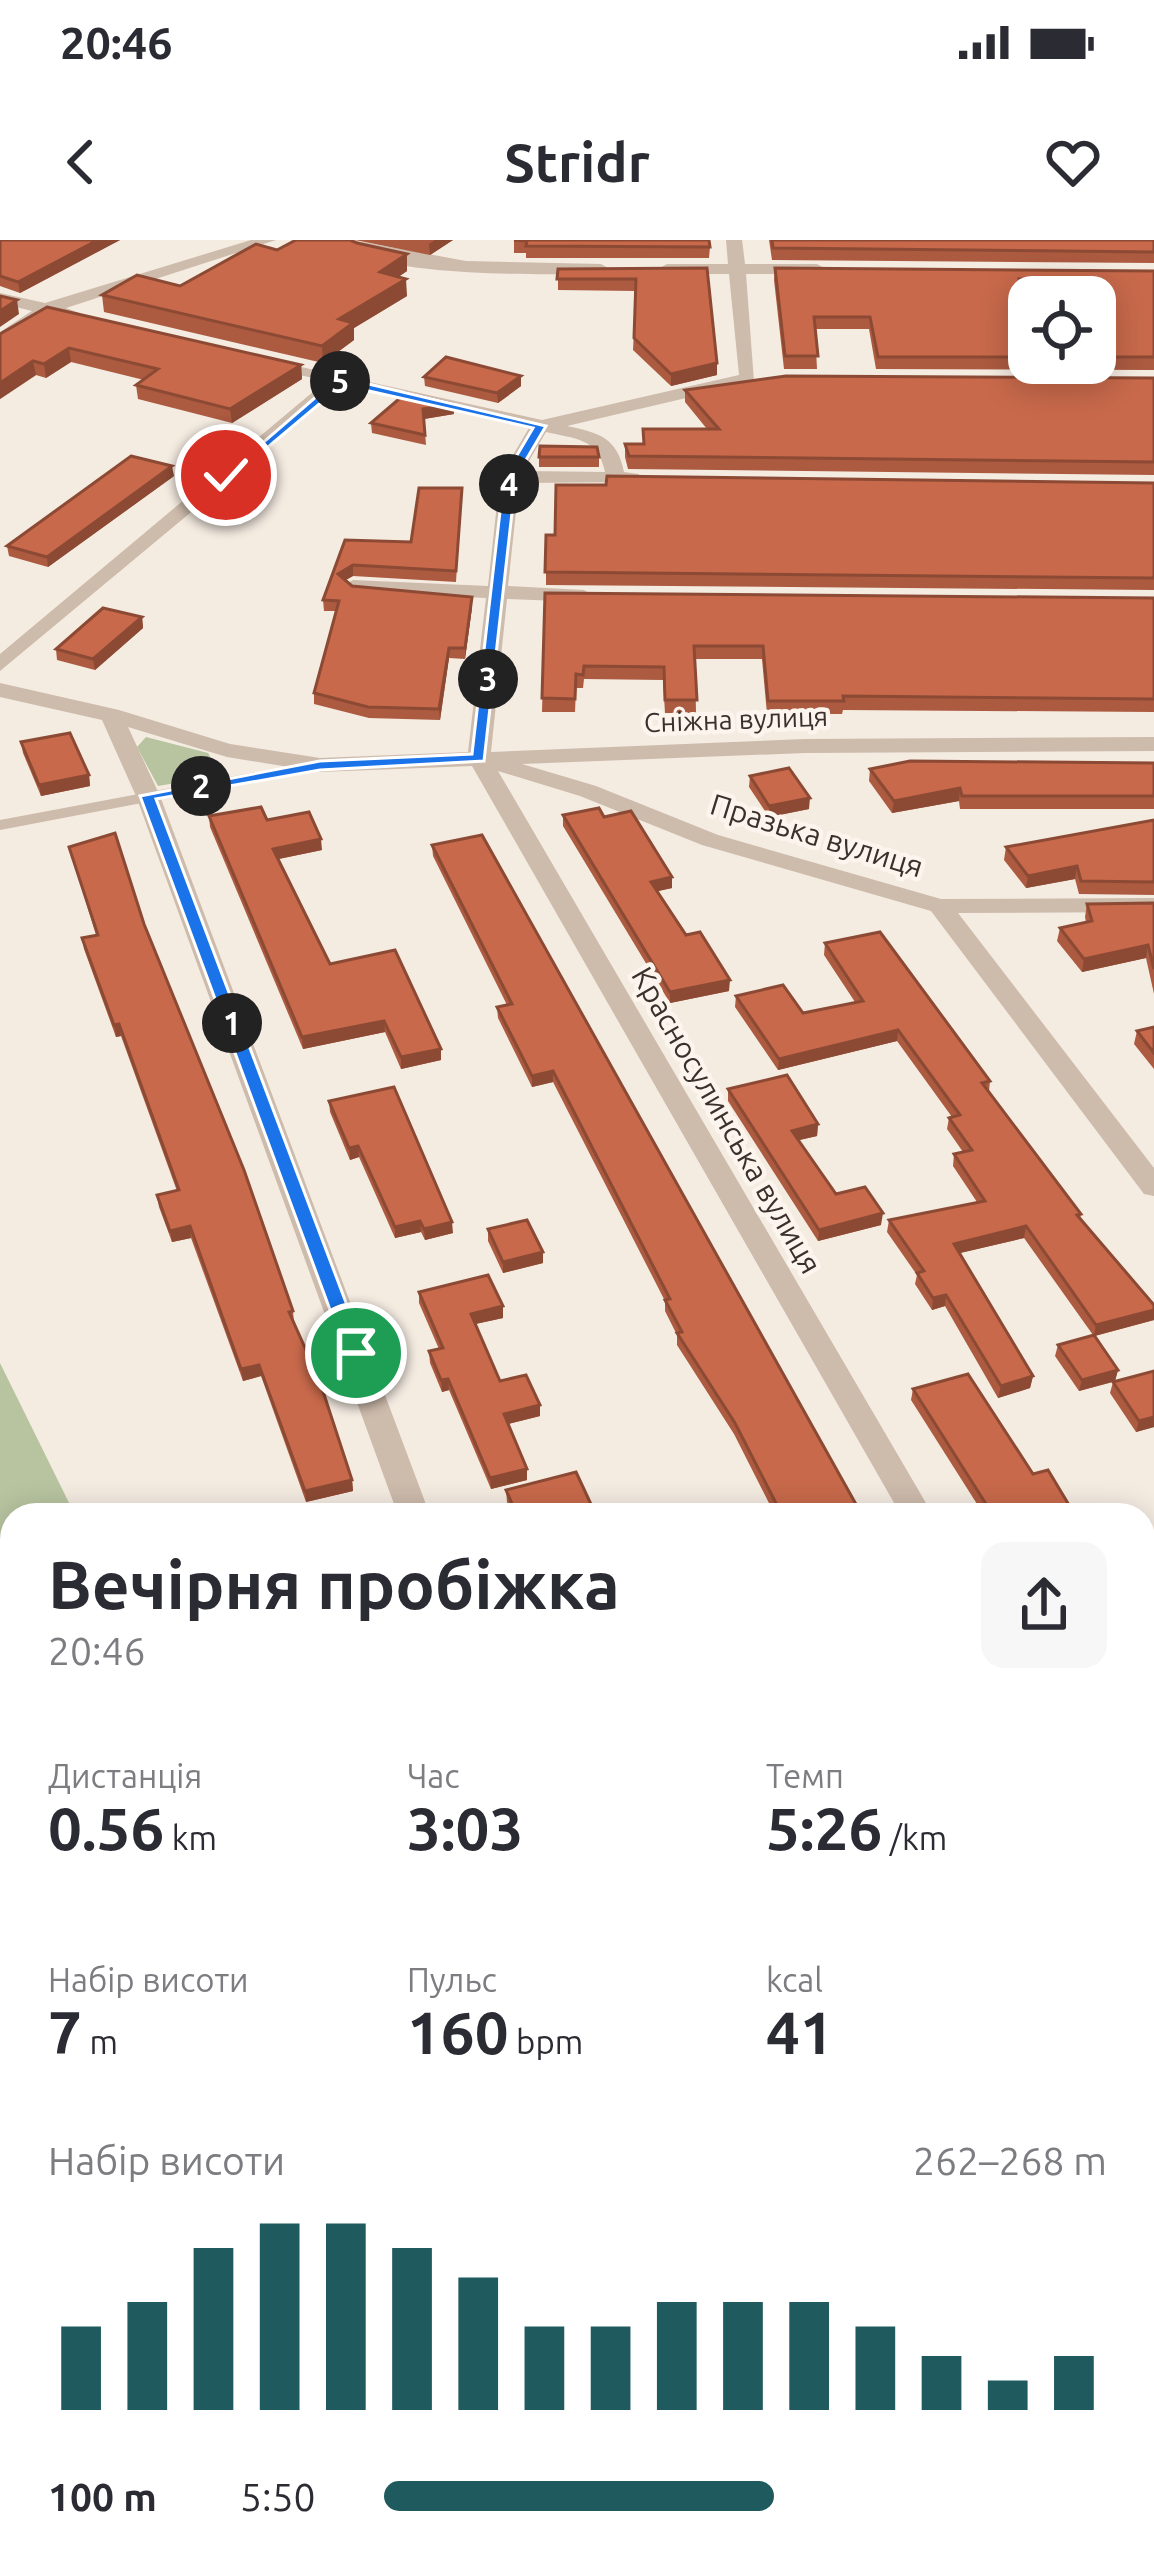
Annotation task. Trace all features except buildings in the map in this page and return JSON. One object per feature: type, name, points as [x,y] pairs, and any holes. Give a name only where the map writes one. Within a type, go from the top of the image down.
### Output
[{"type":"street","points":[[0,340],[49,308],[268,240]]},
{"type":"street","points":[[334,240],[397,261],[442,267],[624,269]]},
{"type":"street","points":[[734,240],[748,378]]},
{"type":"street","points":[[646,268],[830,269]]},
{"type":"street","points":[[0,298],[93,320]]},
{"type":"street","points":[[250,358],[596,439],[610,450],[616,478]]},
{"type":"street","points":[[479,758],[510,477],[540,426],[748,378],[772,378]]},
{"type":"street","points":[[0,665],[339,380]]},
{"type":"street","points":[[510,477],[663,479]]},
{"type":"street","points":[[353,586],[614,596]]},
{"type":"street","name":"Сніжна вулиця","points":[[0,691],[111,715],[227,750],[320,765],[805,746],[1154,744]]},
{"type":"street","points":[[111,715],[148,796],[410,1503]]},
{"type":"street","name":"Празька вулиця","points":[[479,758],[588,791],[710,839],[940,906],[1154,1187]]},
{"type":"street","name":"Красносулинська вулиця","points":[[479,758],[910,1503]]},
{"type":"street","points":[[940,906],[1154,905]]},
{"type":"lane","name":"Сніжна вулиця","points":[[0,825],[320,765]]},
{"type":"green space","points":[[146,737],[208,753],[216,766],[200,779],[158,786],[137,747]]},
{"type":"green space","points":[[0,1363],[69,1503],[0,1503]]},
{"type":"route","points":[[226,475],[339,380],[540,426],[510,477],[479,758],[320,765],[148,796],[356,1353]]}]
